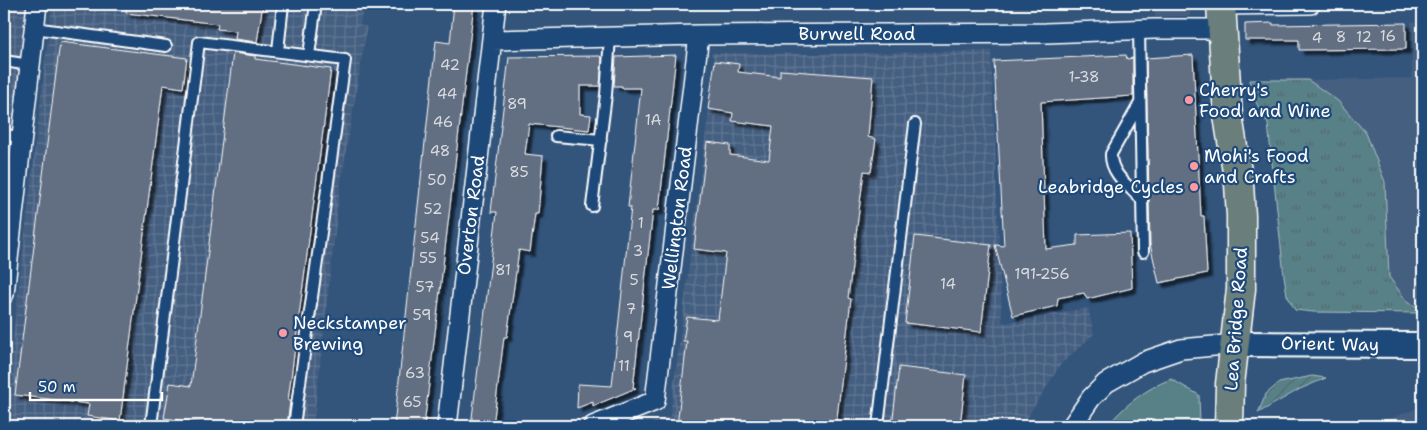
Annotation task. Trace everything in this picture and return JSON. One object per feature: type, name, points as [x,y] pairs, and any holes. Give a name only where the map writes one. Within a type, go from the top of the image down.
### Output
[{"type":"main road","name":"Lea Bridge Road","points":[[1222,13],[1228,116],[1239,184],[1241,216],[1242,275],[1236,344],[1230,384],[1229,426]]},
{"type":"street","points":[[4,294],[13,136],[30,65],[37,4]]},
{"type":"street","name":"Overton Road","points":[[447,426],[496,4]]},
{"type":"street","name":"Burwell Road","points":[[492,40],[699,35],[1037,33],[1139,30],[1222,13],[1310,4]]},
{"type":"street","name":"Wellington Road","points":[[593,426],[655,400],[699,35]]},
{"type":"street","points":[[1072,426],[1091,398],[1106,383],[1143,362],[1181,349],[1236,344]]},
{"type":"street","name":"Orient Way","points":[[1236,344],[1423,345]]},
{"type":"lane","points":[[278,51],[284,4]]},
{"type":"lane","points":[[309,55],[316,4]]},
{"type":"lane","points":[[34,28],[166,46]]},
{"type":"lane","points":[[1139,30],[1143,252]]},
{"type":"lane","points":[[592,206],[606,94],[610,37]]},
{"type":"lane","points":[[151,426],[199,42],[345,60],[294,426]]},
{"type":"lane","points":[[4,61],[30,65]]},
{"type":"lane","points":[[1141,102],[1111,154],[1111,162],[1117,174],[1142,200]]},
{"type":"lane","points":[[878,426],[915,124]]},
{"type":"lane","points":[[556,136],[601,140]]},
{"type":"shaded area","points":[[4,4],[37,4],[4,294]]},
{"type":"shaded area","points":[[52,4],[364,4],[360,25],[367,27],[340,188],[313,426],[23,426],[10,418],[5,405]]},
{"type":"shaded area","points":[[1154,4],[1190,4],[1190,16],[1155,17]]},
{"type":"shaded area","points":[[1411,22],[1423,22],[1423,309],[1408,303],[1389,277],[1385,182],[1338,101],[1308,80],[1412,78]]},
{"type":"shaded area","points":[[991,51],[1002,321],[1005,323],[1088,308],[1094,334],[1061,364],[1022,426],[644,426],[670,416],[715,61],[711,53],[811,54]]},
{"type":"shaded area","points":[[1423,406],[1423,426],[1371,426]]},
{"type":"green space","points":[[1249,80],[1308,80],[1338,101],[1366,133],[1385,182],[1389,277],[1408,303],[1423,309],[1423,313],[1313,312],[1295,310],[1287,295],[1284,276],[1268,124],[1254,97]]},
{"type":"green space","points":[[1312,376],[1326,378],[1300,389],[1258,413],[1266,394],[1279,383]]},
{"type":"green space","points":[[1171,379],[1199,395],[1200,426],[1107,426],[1136,398]]},
{"type":"building","points":[[127,4],[263,4],[257,42],[235,39],[236,31],[217,29],[218,24],[126,13]]},
{"type":"building","points":[[454,4],[474,4],[424,426],[394,426],[436,41],[450,43]]},
{"type":"building","points":[[1273,23],[1273,25],[1406,23],[1406,49],[1299,50],[1299,40],[1245,40],[1245,24]]},
{"type":"building","points":[[60,42],[187,58],[183,88],[163,85],[120,421],[87,416],[89,404],[15,395]]},
{"type":"building","points":[[233,53],[255,56],[255,59],[331,69],[288,401],[290,401],[287,426],[219,426],[164,418],[170,383],[191,386]]},
{"type":"building","points":[[676,55],[659,210],[653,210],[633,388],[636,388],[593,406],[593,402],[577,408],[578,384],[612,386],[631,207],[628,207],[641,88],[614,86],[616,57]]},
{"type":"building","points":[[1126,55],[1127,59],[1133,58],[1133,96],[1041,102],[1046,249],[1077,245],[1077,235],[1130,233],[1132,288],[1087,299],[1084,293],[1058,298],[1057,306],[1013,316],[995,245],[1004,246],[994,61]]},
{"type":"building","points":[[1193,55],[1201,216],[1204,216],[1207,273],[1159,283],[1150,244],[1146,58]]},
{"type":"building","points":[[600,56],[602,58],[600,86],[580,86],[580,114],[591,115],[589,130],[529,124],[525,154],[543,156],[538,214],[535,214],[530,252],[519,250],[507,337],[504,337],[493,426],[471,426],[497,212],[491,212],[509,57]]},
{"type":"building","points":[[715,61],[739,64],[738,72],[780,77],[780,70],[873,77],[868,137],[876,139],[871,172],[864,171],[848,298],[851,299],[836,426],[677,426],[687,341],[683,341],[687,317],[718,320],[726,253],[694,249],[707,142],[730,145],[730,155],[769,160],[773,126],[732,121],[733,113],[708,109]]},
{"type":"building","points":[[915,236],[991,245],[981,332],[905,323]]},
{"type":"building","points":[[899,367],[966,375],[960,426],[892,426]]},
{"type":"place","name":"Cherry's Food and Wine","points":[[1189,100]]},
{"type":"place","name":"Mohi's Food and Crafts","points":[[1194,166]]},
{"type":"place","name":"Leabridge Cycles","points":[[1194,187]]},
{"type":"place","name":"Neckstamper Brewing","points":[[283,333]]}]
